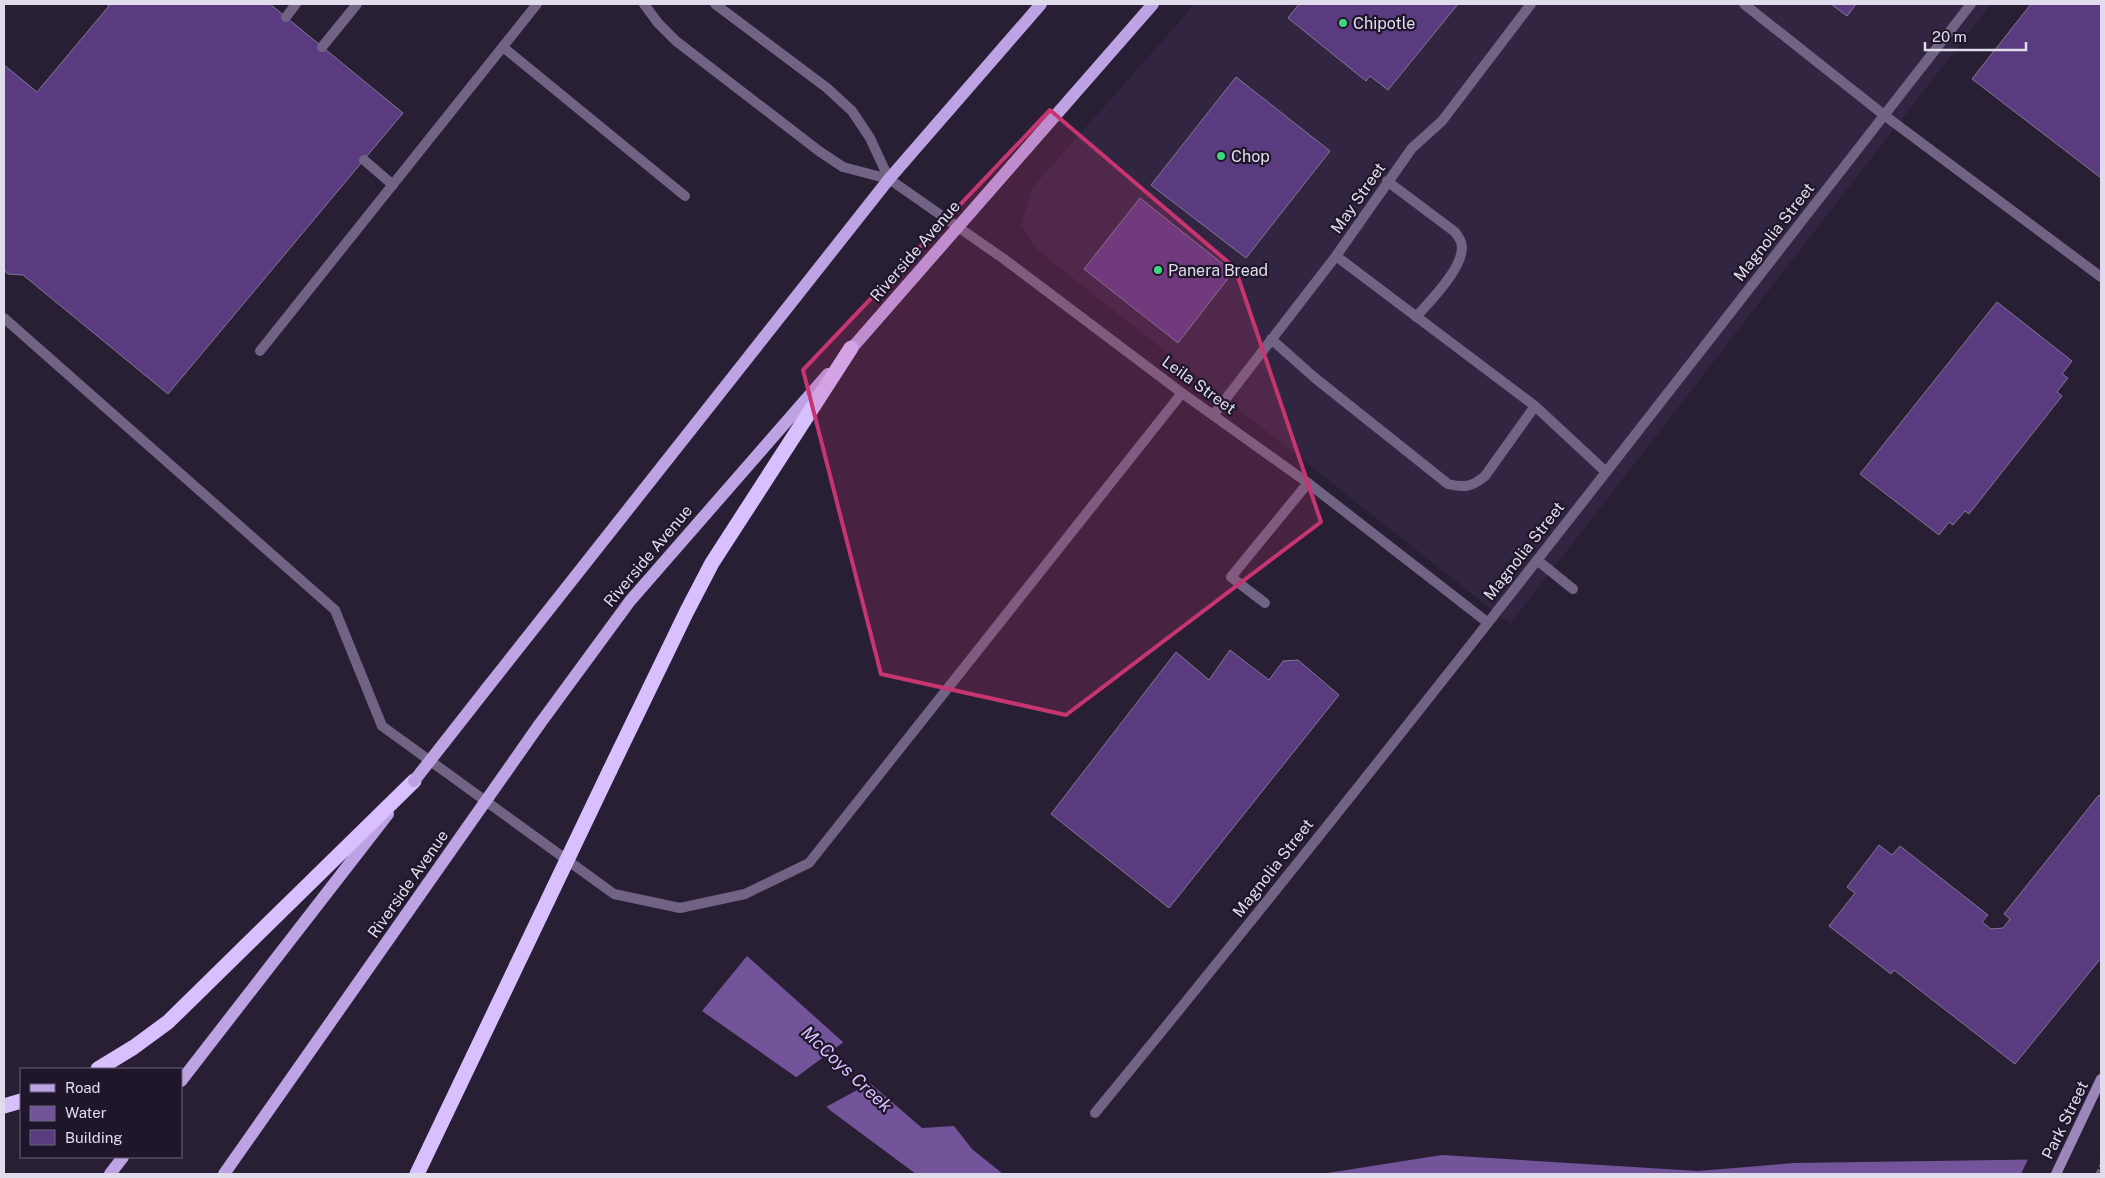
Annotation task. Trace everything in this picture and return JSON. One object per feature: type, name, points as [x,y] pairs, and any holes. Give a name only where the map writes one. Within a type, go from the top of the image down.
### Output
[{"type":"highway","points":[[417,1174],[687,611],[725,541],[851,348]]},
{"type":"highway","points":[[100,1068],[134,1047],[168,1022],[414,781]]},
{"type":"highway","points":[[4,1106],[20,1101]]},
{"type":"main road","points":[[182,1080],[414,781],[889,178],[1041,4]]},
{"type":"main road","name":"Riverside Avenue","points":[[224,1174],[538,725],[630,601],[675,547],[1153,4]]},
{"type":"main road","points":[[110,1174],[122,1158]]},
{"type":"street","points":[[286,16],[296,4]]},
{"type":"street","points":[[322,47],[357,4]]},
{"type":"street","points":[[260,351],[537,4]]},
{"type":"street","points":[[644,4],[676,41],[819,151],[843,167],[889,178]]},
{"type":"street","points":[[715,4],[827,88],[852,112],[870,138],[889,178]]},
{"type":"street","name":"May Street","points":[[1214,414],[1336,256],[1412,148],[1442,120],[1531,4]]},
{"type":"street","points":[[1744,4],[1884,115],[2101,277]]},
{"type":"street","name":"Magnolia Street","points":[[1096,1112],[1537,560],[1971,4]]},
{"type":"street","points":[[503,47],[685,196]]},
{"type":"street","points":[[364,160],[393,185]]},
{"type":"street","name":"Leila Street","points":[[889,178],[958,226],[1182,393],[1214,414],[1308,483],[1488,622]]},
{"type":"street","points":[[1387,181],[1455,232],[1462,243],[1455,270],[1416,317]]},
{"type":"street","points":[[1336,256],[1535,406],[1606,472]]},
{"type":"street","points":[[4,318],[335,610],[382,726],[614,894],[680,908],[745,894],[809,862],[1182,393]]},
{"type":"street","points":[[1271,339],[1315,378],[1448,484],[1466,487],[1474,485],[1485,476],[1535,406]]},
{"type":"street","points":[[1265,603],[1231,577],[1308,483]]},
{"type":"street","points":[[1537,560],[1573,589]]},
{"type":"street","name":"Park Street","points":[[2056,1174],[2100,1082]]},
{"type":"path","points":[[2097,1174],[2101,1165]]},
{"type":"highlighted area","points":[[1050,110],[1235,268],[1321,522],[1066,715],[881,674],[803,370]]},
{"type":"shaded area","points":[[1195,4],[1991,4],[1510,624],[1035,248],[1021,224],[1033,187]]},
{"type":"water","name":"McCoys Creek","points":[[747,956],[843,1042],[870,1083],[922,1128],[954,1126],[972,1149],[1003,1174],[916,1174],[831,1111],[796,1077],[702,1011]]},
{"type":"water","points":[[1442,1155],[1698,1171],[1794,1163],[2101,1157],[2101,1174],[1321,1174]]},
{"type":"pier","points":[[845,1041],[872,1082],[824,1108],[794,1079]]},
{"type":"pier","points":[[2101,1154],[2101,1174],[2021,1174],[2029,1157]]},
{"type":"building","points":[[106,4],[270,4],[403,113],[168,394],[23,275],[8,274],[4,270],[4,65],[37,92],[109,6]]},
{"type":"building","points":[[1299,4],[1458,4],[1388,90],[1370,76],[1366,81],[1288,18]]},
{"type":"building","points":[[1831,4],[1856,4],[1847,16]]},
{"type":"building","points":[[2031,4],[2101,4],[2101,178],[1972,79]]},
{"type":"building","points":[[1236,77],[1330,151],[1246,258],[1151,185]]},
{"type":"building","points":[[1140,198],[1233,272],[1178,343],[1084,269]]},
{"type":"building","points":[[1997,302],[2072,361],[2062,374],[2068,378],[2057,392],[2062,396],[1969,514],[1965,511],[1953,525],[1949,522],[1939,535],[1860,474]]},
{"type":"building","points":[[1230,650],[1269,680],[1283,661],[1298,660],[1339,695],[1169,908],[1051,814],[1176,652],[1209,680]]},
{"type":"building","points":[[2099,795],[2101,796],[2101,958],[2015,1064],[1894,970],[1891,974],[1829,926],[1855,893],[1847,887],[1879,845],[1892,855],[1900,846],[1988,915],[1982,922],[1991,929],[2003,928],[2010,919],[2004,914]]},
{"type":"place","name":"Chipotle","points":[[1343,23]]},
{"type":"place","name":"Chop","points":[[1221,156]]},
{"type":"place","name":"Panera Bread","points":[[1158,270]]}]
